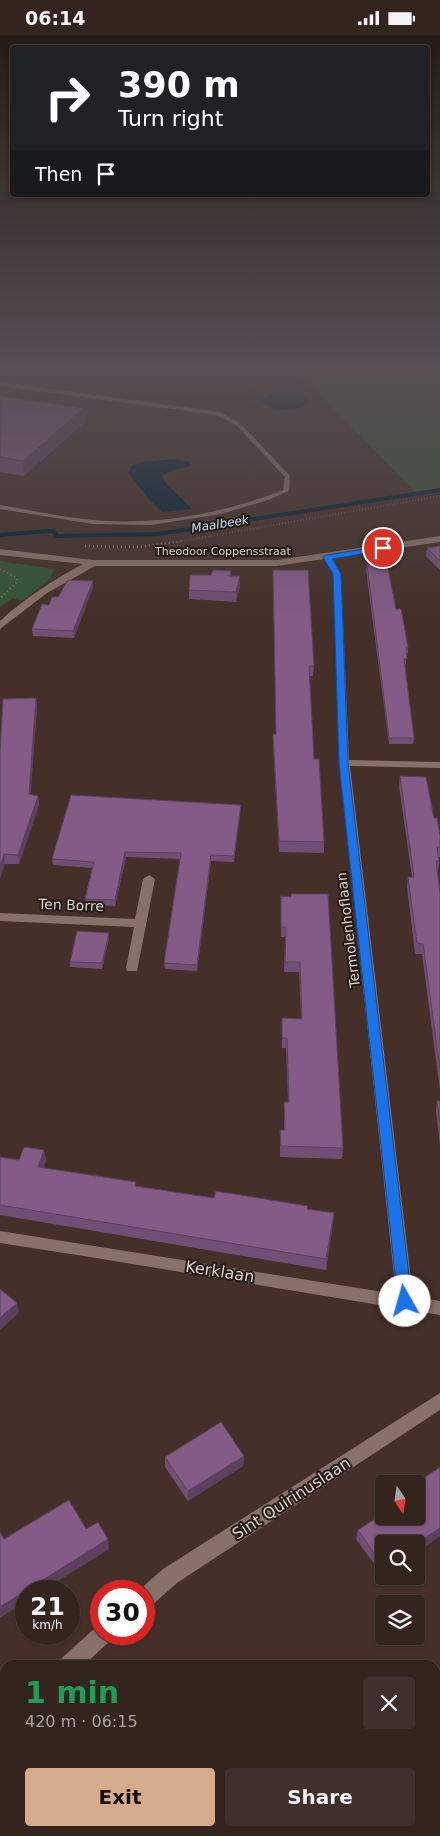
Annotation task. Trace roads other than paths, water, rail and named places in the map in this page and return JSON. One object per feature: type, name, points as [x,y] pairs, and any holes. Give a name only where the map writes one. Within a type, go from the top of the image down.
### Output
[{"type":"street","name":"Theodoor Coppensstraat","points":[[2,553],[93,563],[277,563],[440,539]]},
{"type":"street","name":"Termolenhoflaan","points":[[327,557],[337,574],[344,763],[405,1301]]},
{"type":"street","name":"Theodoor Coppensstraat","points":[[0,626],[12,615],[64,578],[93,563]]},
{"type":"street","points":[[344,763],[440,765]]},
{"type":"street","points":[[132,968],[149,879]]},
{"type":"street","name":"Ten Borre","points":[[0,917],[141,923]]},
{"type":"street","name":"Kerklaan","points":[[0,1237],[440,1308]]},
{"type":"street","name":"Sint Quirinuslaan","points":[[155,1590],[170,1577],[440,1401]]},
{"type":"street","points":[[74,1660],[91,1645]]},
{"type":"lane","points":[[0,507],[65,519],[99,522],[152,522],[224,513],[263,501],[286,491],[288,477],[262,449]]},
{"type":"water","points":[[173,459],[190,462],[191,466],[170,471],[162,476],[165,482],[192,509],[162,512],[128,473],[132,466],[141,462]]},
{"type":"waterway","name":"Maalbeek","points":[[0,535],[47,531],[53,531],[57,536],[158,534],[440,490]]}]
